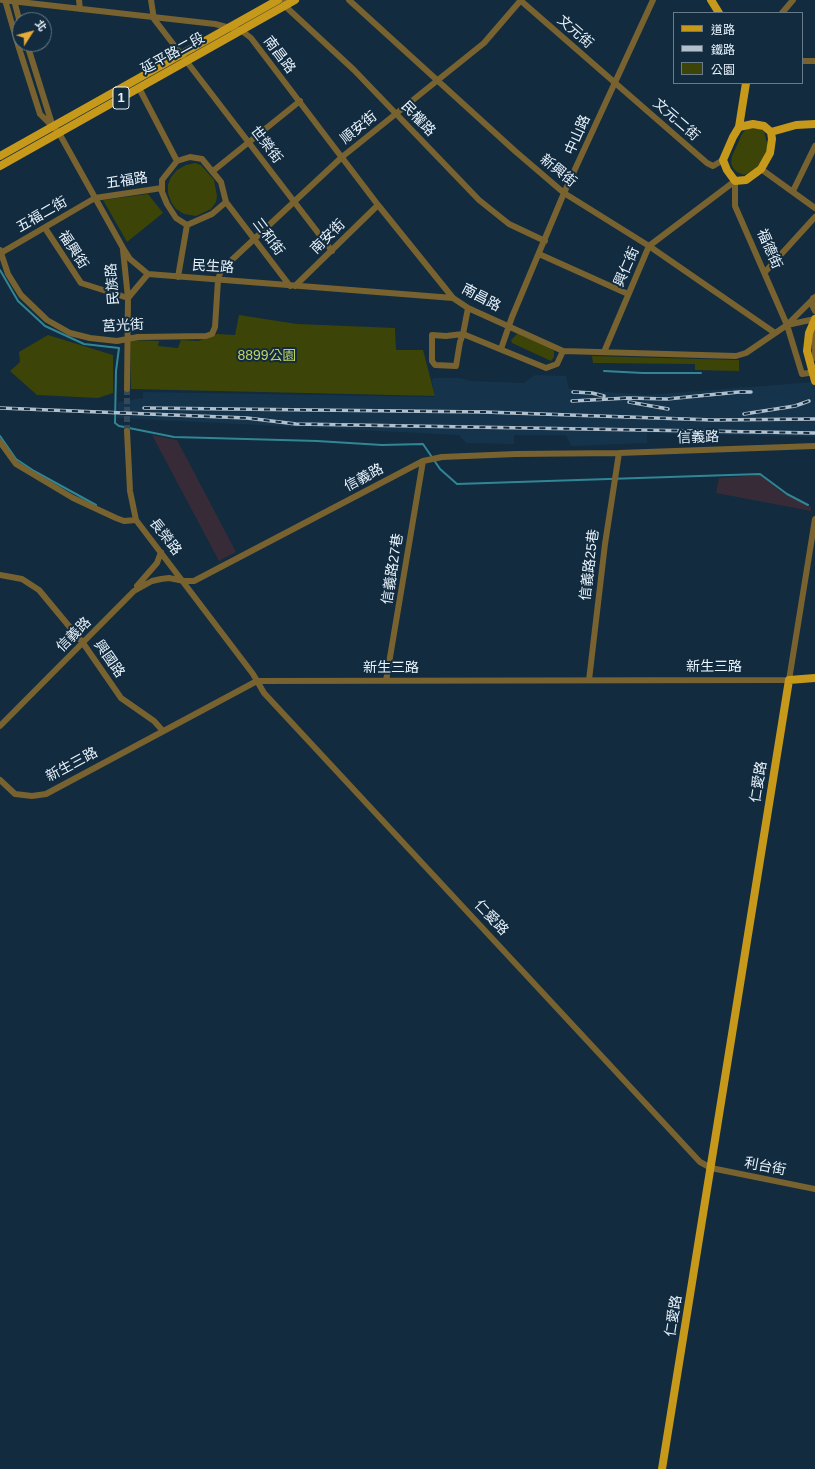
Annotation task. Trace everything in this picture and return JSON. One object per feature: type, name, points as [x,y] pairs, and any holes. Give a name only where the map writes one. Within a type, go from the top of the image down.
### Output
[{"type":"main road","name":"延平路二段","points":[[0,156],[278,0]]},
{"type":"main road","name":"延平路二段","points":[[0,166],[242,30],[284,3],[295,0]]},
{"type":"main road","points":[[711,0],[718,12]]},
{"type":"main road","points":[[724,160],[733,138],[740,128],[746,84]]},
{"type":"main road","points":[[735,181],[746,180],[761,169],[770,153],[772,139],[771,132],[764,126],[753,124],[740,128]]},
{"type":"main road","points":[[771,132],[796,125],[815,124]]},
{"type":"main road","name":"福德街","points":[[724,160],[727,170],[735,181]]},
{"type":"main road","points":[[815,319],[809,334],[807,351],[815,381]]},
{"type":"main road","name":"新生三路","points":[[789,680],[815,678]]},
{"type":"main road","name":"仁愛路","points":[[662,1469],[789,680]]},
{"type":"street","points":[[128,298],[148,274],[130,259],[59,133],[40,114],[4,0],[152,16],[242,30]]},
{"type":"street","points":[[79,0],[80,9]]},
{"type":"street","points":[[151,0],[152,16]]},
{"type":"street","name":"新興街","points":[[349,0],[515,151],[564,193],[649,246],[775,333]]},
{"type":"street","name":"順安街","points":[[218,280],[221,270],[342,157],[484,44],[520,0]]},
{"type":"street","name":"文元街","points":[[520,0],[615,83]]},
{"type":"street","name":"中山路","points":[[501,349],[564,193],[653,0]]},
{"type":"street","points":[[783,12],[793,0]]},
{"type":"street","points":[[14,1],[17,12]]},
{"type":"street","name":"民權路","points":[[284,3],[354,70],[479,200],[508,224],[545,241]]},
{"type":"street","name":"世榮街","points":[[152,16],[180,55],[187,61],[332,251]]},
{"type":"street","name":"南昌路","points":[[242,30],[251,38],[378,205],[453,298],[468,308],[563,351],[736,356],[746,353],[787,325]]},
{"type":"street","points":[[30,52],[53,126]]},
{"type":"street","points":[[803,61],[815,61]]},
{"type":"street","name":"文元二街","points":[[615,83],[707,163],[714,166],[724,160]]},
{"type":"street","points":[[139,88],[177,161]]},
{"type":"street","points":[[213,171],[300,102]]},
{"type":"street","points":[[793,191],[815,146]]},
{"type":"street","points":[[190,156],[202,159],[213,171],[221,182],[226,202],[212,214],[188,224],[176,218],[167,204],[162,188],[162,180],[166,173],[177,161],[190,156]]},
{"type":"street","points":[[761,169],[815,208]]},
{"type":"street","name":"興仁街","points":[[604,352],[649,246],[735,181]]},
{"type":"street","name":"福德街","points":[[735,181],[735,206],[787,325],[802,374],[815,372]]},
{"type":"street","name":"五福路","points":[[95,198],[162,188]]},
{"type":"street","name":"五福二街","points":[[0,251],[45,228],[95,198]]},
{"type":"street","name":"三和街","points":[[226,202],[293,286]]},
{"type":"street","name":"南安街","points":[[293,286],[332,251],[378,205]]},
{"type":"street","points":[[765,272],[815,217]]},
{"type":"street","points":[[178,277],[188,224]]},
{"type":"street","name":"福興街","points":[[45,228],[81,283],[128,298]]},
{"type":"street","name":"民族路","points":[[123,248],[128,298],[126,339],[127,389]]},
{"type":"street","name":"莒光街","points":[[0,251],[8,274],[20,295],[48,320],[70,333],[90,338],[117,341],[138,337],[206,336],[212,334],[215,327],[218,280]]},
{"type":"street","points":[[540,254],[628,294]]},
{"type":"street","name":"民生路","points":[[148,274],[453,298]]},
{"type":"street","points":[[787,325],[814,298]]},
{"type":"street","points":[[814,298],[812,305],[815,311]]},
{"type":"street","points":[[468,308],[463,334],[456,366],[435,365],[432,360],[432,335],[446,336],[463,334],[546,368],[557,364],[563,351]]},
{"type":"street","points":[[787,325],[815,319]]},
{"type":"street","points":[[815,333],[815,358]]},
{"type":"street","points":[[127,431],[130,490],[136,520]]},
{"type":"street","name":"長榮路","points":[[0,442],[16,464],[72,498],[124,521],[136,520],[184,581],[256,681]]},
{"type":"street","name":"信義路","points":[[0,726],[134,591],[152,581],[161,579],[169,578],[194,581],[233,562],[423,461],[442,457],[619,453],[815,446]]},
{"type":"street","name":"信義路25巷","points":[[589,680],[604,544],[619,453]]},
{"type":"street","name":"信義路27巷","points":[[386,680],[423,461]]},
{"type":"street","name":"仁愛路","points":[[789,680],[815,519]]},
{"type":"street","points":[[134,591],[157,563],[161,552]]},
{"type":"street","name":"興國路","points":[[0,574],[15,576],[33,585],[62,615],[121,698],[154,721],[163,731]]},
{"type":"street","name":"新生三路","points":[[0,780],[15,794],[32,796],[46,794],[256,681],[789,680]]},
{"type":"street","name":"仁愛路","points":[[256,681],[264,693],[584,1038],[700,1162],[710,1168]]},
{"type":"street","name":"利台街","points":[[710,1168],[815,1188]]},
{"type":"shaded area","points":[[535,375],[566,376],[569,389],[646,395],[815,382],[815,437],[647,433],[647,443],[571,446],[566,435],[514,435],[514,444],[466,443],[459,435],[117,418],[118,402],[143,398],[143,392],[435,397],[432,381],[433,378],[459,378],[471,381],[524,383]]},
{"type":"shaded area","points":[[152,435],[177,440],[236,552],[219,561]]},
{"type":"shaded area","points":[[760,475],[780,491],[811,507],[811,511],[716,493],[719,478]]},
{"type":"green space","points":[[759,128],[764,131],[768,147],[765,156],[758,166],[752,172],[744,175],[737,172],[733,168],[731,163],[732,156],[742,134],[745,130]]},
{"type":"green space","points":[[195,163],[201,165],[214,180],[217,196],[216,202],[211,209],[196,216],[184,214],[176,209],[171,202],[168,193],[168,185],[171,177],[177,170],[186,165]]},
{"type":"green space","points":[[148,194],[163,213],[127,242],[103,200]]},
{"type":"green space","name":"8899公園","points":[[239,315],[297,324],[395,328],[396,350],[423,350],[435,396],[131,389],[130,340],[159,341],[158,346],[178,348],[181,340],[198,341],[217,334],[235,335]]},
{"type":"green space","points":[[518,333],[552,349],[554,351],[554,357],[551,361],[512,343],[511,340]]},
{"type":"green space","points":[[48,335],[113,355],[113,393],[98,398],[37,395],[10,371],[20,362],[19,352]]},
{"type":"green space","points":[[592,356],[739,360],[739,371],[695,370],[695,364],[593,363]]},
{"type":"waterway","points":[[0,270],[18,301],[45,326],[84,344],[119,348],[116,371],[115,423],[119,426],[174,437],[317,441],[382,445],[423,444],[440,469],[457,484],[760,474],[787,494],[808,505]]},
{"type":"waterway","points":[[604,371],[701,373]]},
{"type":"waterway","points":[[0,436],[16,459],[34,471],[96,505]]},
{"type":"tunnel","points":[[127,389],[127,431]]},
{"type":"railway","points":[[573,392],[592,393],[604,396]]},
{"type":"railway","points":[[572,401],[628,398],[667,399],[751,392]]},
{"type":"railway","points":[[744,414],[795,406],[809,401]]},
{"type":"railway","points":[[629,402],[668,409]]},
{"type":"railway","points":[[0,408],[247,418],[296,424],[815,433]]},
{"type":"railway","points":[[144,408],[484,412],[713,420],[815,419]]}]
